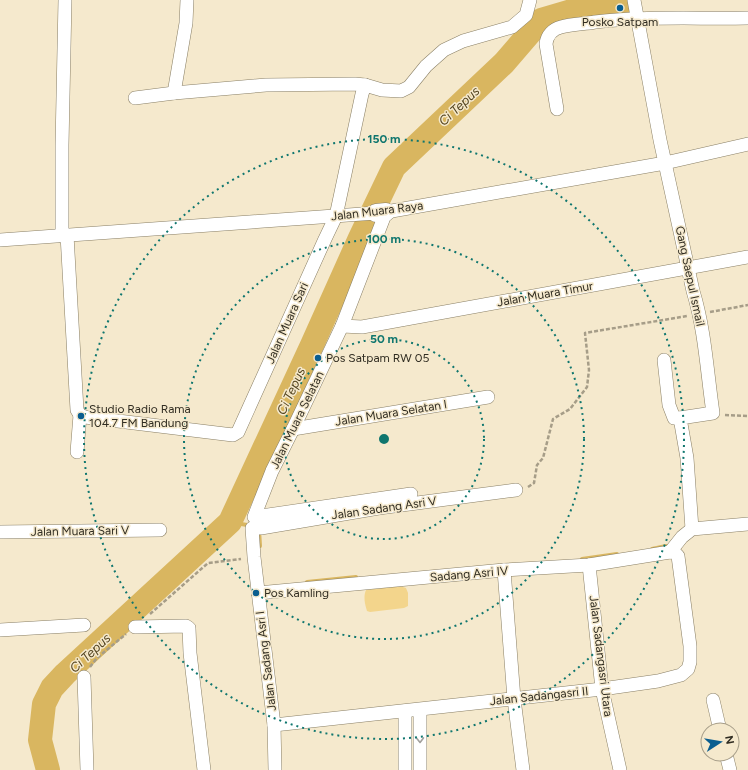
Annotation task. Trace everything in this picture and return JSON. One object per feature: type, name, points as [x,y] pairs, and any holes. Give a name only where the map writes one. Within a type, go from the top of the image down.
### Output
[{"type":"street","points":[[65,0],[62,152],[64,236],[77,410],[80,415],[77,452]]},
{"type":"street","points":[[174,93],[186,23],[187,0]]},
{"type":"street","points":[[135,98],[266,85],[355,84],[364,90],[401,91],[409,87],[426,66],[444,50],[463,41],[512,27],[526,14],[530,0]]},
{"type":"street","points":[[557,109],[546,44],[547,38],[551,32],[560,27],[636,9],[686,19],[748,18]]},
{"type":"street","name":"Gang Saepul Ismail","points":[[636,9],[665,163],[693,291],[700,313],[713,413]]},
{"type":"street","name":"Jalan Muara Sari","points":[[80,415],[85,417],[234,435],[238,432],[336,216],[364,90]]},
{"type":"street","name":"Jalan Muara Raya","points":[[0,240],[381,213],[665,163],[748,144]]},
{"type":"street","name":"Jalan Muara Selatan","points":[[256,525],[272,471],[342,326],[381,213]]},
{"type":"street","name":"Jalan Muara Timur","points":[[342,326],[362,327],[748,257]]},
{"type":"street","points":[[664,360],[669,405],[674,418],[713,413]]},
{"type":"street","name":"Jalan Muara Selatan I","points":[[293,429],[488,397]]},
{"type":"street","points":[[680,418],[687,458],[692,529]]},
{"type":"street","name":"Jalan Sadang Asri V","points":[[256,525],[516,490]]},
{"type":"street","points":[[256,525],[411,494]]},
{"type":"street","points":[[673,551],[692,529],[748,524]]},
{"type":"street","name":"Jalan Sadang Asri I","points":[[256,525],[254,557],[274,725],[275,770]]},
{"type":"street","name":"Jalan Muara Sari V","points":[[0,532],[160,530]]},
{"type":"street","name":"Sadang Asri IV","points":[[258,593],[504,570],[589,565],[673,551]]},
{"type":"street","name":"Jalan Sadangasri II","points":[[274,725],[602,689],[658,681],[681,675],[688,669],[690,662],[690,646],[673,551]]},
{"type":"street","name":"Jalan Sadangasri Utara","points":[[589,565],[602,689],[620,770]]},
{"type":"street","points":[[504,570],[514,699],[523,770]]},
{"type":"street","points":[[0,630],[84,625]]},
{"type":"street","points":[[135,627],[186,626],[189,628],[190,653],[204,770]]},
{"type":"street","points":[[84,677],[87,770]]},
{"type":"street","points":[[713,700],[718,722]]},
{"type":"street","points":[[420,710],[420,770]]},
{"type":"street","points":[[405,711],[406,770]]},
{"type":"path","points":[[516,490],[524,489],[533,485],[537,465],[543,458],[553,419],[570,409],[587,387],[589,370],[586,333],[748,305]]},
{"type":"path","points":[[713,413],[748,416]]},
{"type":"path","points":[[84,677],[85,673],[97,658],[208,563],[254,557]]},
{"type":"shaded area","points":[[400,586],[406,588],[408,593],[408,606],[404,608],[370,612],[367,611],[364,598],[366,590]]},
{"type":"waterway","name":"Ci Tepus","points":[[48,770],[40,740],[44,704],[52,688],[65,674],[230,522],[394,167],[504,63],[541,20],[592,5],[628,0]]},
{"type":"waterway","points":[[230,522],[247,525]]},
{"type":"waterway","points":[[259,529],[260,546]]},
{"type":"waterway","points":[[652,549],[666,546],[670,547]]},
{"type":"waterway","points":[[582,559],[617,554]]},
{"type":"waterway","points":[[307,582],[356,577]]},
{"type":"place","name":"Posko Satpam","points":[[620,8]]},
{"type":"place","name":"Pos Satpam RW 05","points":[[318,358]]},
{"type":"place","name":"Studio Radio Rama 104.7 FM Bandung","points":[[81,416]]},
{"type":"place","name":"Pos Kamling","points":[[256,593]]}]
